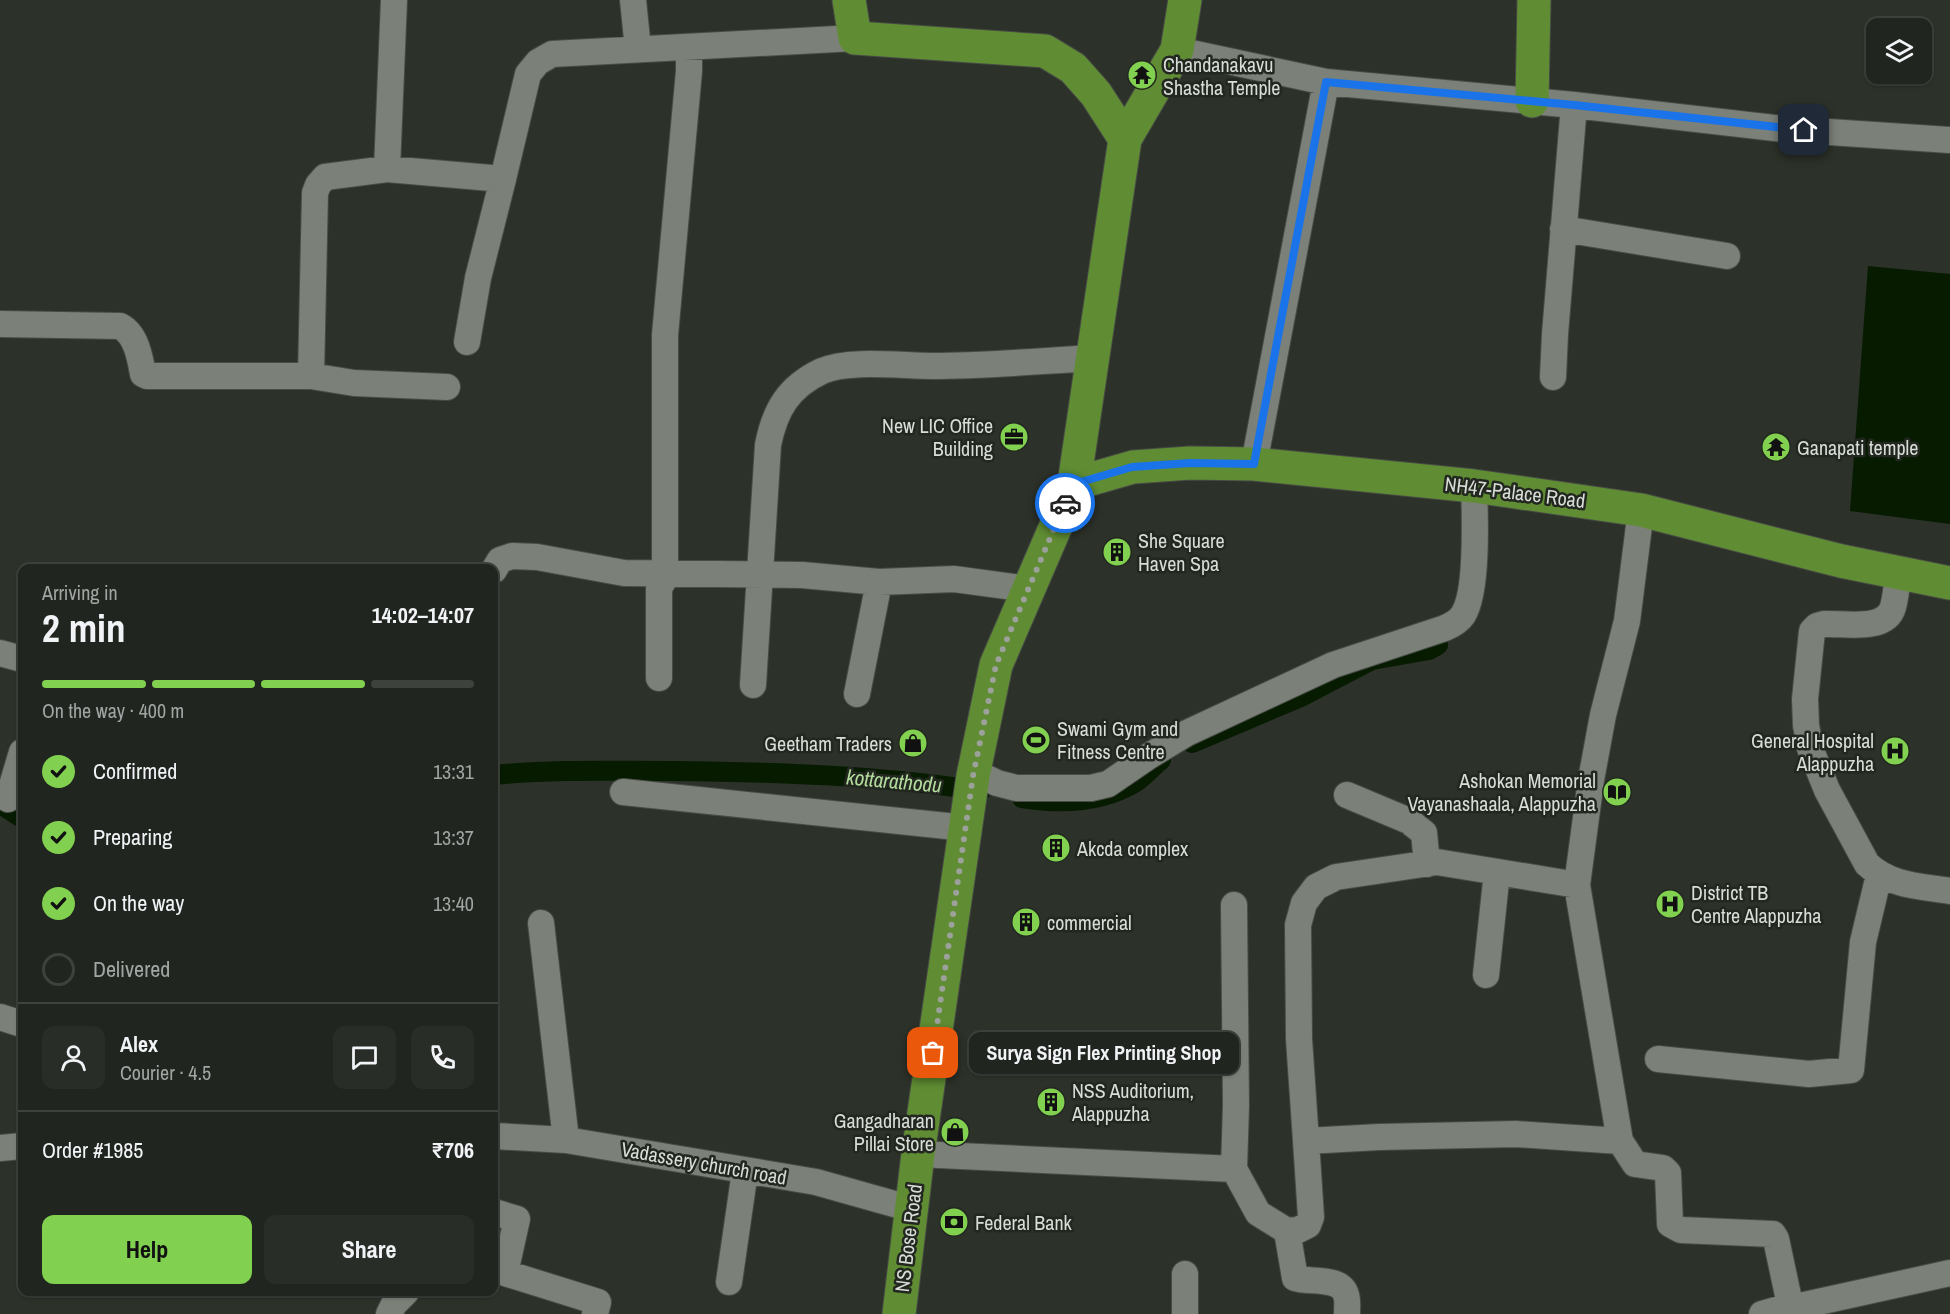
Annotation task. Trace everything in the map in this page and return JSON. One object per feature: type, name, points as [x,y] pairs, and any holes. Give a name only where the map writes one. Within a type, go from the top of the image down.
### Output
[{"type":"main road","points":[[849,0],[855,38],[1045,51],[1073,68],[1096,94],[1125,139],[1176,50],[1185,0]]},
{"type":"main road","points":[[1532,101],[1534,0]]},
{"type":"main road","name":"NS Bose Road","points":[[899,1314],[918,1154],[970,795],[996,665],[1074,484],[1125,139]]},
{"type":"main road","name":"NH47-Palace Road","points":[[1074,484],[1132,467],[1190,463],[1254,464],[1474,486],[1641,510],[1898,574],[1950,583]]},
{"type":"street","points":[[387,169],[394,0]]},
{"type":"street","points":[[633,0],[638,49]]},
{"type":"street","points":[[467,342],[470,314],[528,74],[538,62],[552,54],[855,38]]},
{"type":"street","points":[[659,678],[659,588],[667,573],[665,335],[690,71],[689,47]]},
{"type":"street","points":[[1176,50],[1326,82],[1574,105],[1784,129],[1950,140]]},
{"type":"street","points":[[1254,464],[1326,82]]},
{"type":"street","points":[[1553,377],[1554,334],[1574,105]]},
{"type":"street","points":[[310,376],[315,193],[318,185],[326,177],[387,169],[503,179]]},
{"type":"street","points":[[1563,228],[1727,255]]},
{"type":"street","points":[[0,324],[120,326],[126,329],[133,339],[143,374],[147,376],[310,376],[354,383],[447,387]]},
{"type":"street","points":[[753,685],[768,445],[772,426],[781,404],[795,389],[823,371],[852,365],[933,366],[1092,358]]},
{"type":"street","points":[[623,792],[970,795],[997,783],[1016,788],[1091,788],[1108,784],[1187,734],[1333,665],[1451,625],[1463,615],[1469,599],[1474,566],[1474,486]]},
{"type":"street","points":[[1641,510],[1627,621],[1603,716],[1591,780],[1577,885],[1620,1141],[1635,1164],[1663,1168],[1668,1173],[1668,1217],[1674,1228],[1773,1234],[1789,1300],[1793,1305]]},
{"type":"street","points":[[498,564],[500,560],[512,556],[537,557],[624,573],[802,575],[879,582],[954,579],[1028,589]]},
{"type":"street","points":[[1898,574],[1893,607],[1882,621],[1824,624],[1812,631],[1805,699],[1806,725],[1810,748],[1818,770],[1867,864],[1889,880],[1950,891]]},
{"type":"street","points":[[857,694],[879,582]]},
{"type":"street","points":[[0,653],[18,658]]},
{"type":"street","points":[[8,799],[18,765]]},
{"type":"street","points":[[1347,795],[1409,821],[1424,833],[1427,864]]},
{"type":"street","points":[[1234,905],[1236,1105],[1234,1169],[1258,1213],[1287,1231],[1298,1230],[1308,1225],[1311,1217],[1299,1039],[1298,925],[1304,903],[1316,887],[1336,877],[1437,862],[1577,885]]},
{"type":"street","points":[[1486,975],[1497,872]]},
{"type":"street","points":[[1658,1059],[1809,1074],[1851,1070],[1863,942],[1880,875]]},
{"type":"street","points":[[541,923],[566,1140]]},
{"type":"street","points":[[0,1017],[18,1023]]},
{"type":"street","points":[[1306,1141],[1516,1134],[1620,1141]]},
{"type":"street","name":"Vadassery church road","points":[[498,1136],[566,1140],[816,1182],[912,1209]]},
{"type":"street","points":[[0,1148],[18,1146]]},
{"type":"street","points":[[918,1154],[1234,1169]]},
{"type":"street","points":[[729,1282],[745,1171]]},
{"type":"street","points":[[498,1213],[517,1219],[506,1273],[598,1302],[595,1314]]},
{"type":"street","points":[[1287,1231],[1295,1278],[1333,1283],[1342,1288],[1347,1295],[1347,1314]]},
{"type":"street","points":[[1762,1314],[1793,1305],[1800,1306],[1950,1273]]},
{"type":"street","points":[[1185,1274],[1185,1314]]},
{"type":"street","points":[[389,1314],[394,1304],[402,1296]]},
{"type":"shaded area","points":[[1868,266],[1950,274],[1950,524],[1850,511]]},
{"type":"waterway","name":"kottarathodu","points":[[1192,743],[1303,696],[1372,660],[1429,650],[1438,645]]},
{"type":"waterway","name":"kottarathodu","points":[[1022,798],[1051,801],[1095,798],[1136,782],[1161,760]]},
{"type":"waterway","name":"kottarathodu","points":[[498,775],[582,771],[710,771],[866,778],[981,791]]},
{"type":"waterway","name":"kottarathodu","points":[[0,804],[18,815]]},
{"type":"way so far","points":[[933,1053],[973,776],[996,665],[1065,503]]},
{"type":"place","name":"Chandanakavu Shastha Temple","points":[[1142,75]]},
{"type":"place","name":"New LIC Office Building","points":[[1014,437]]},
{"type":"place","name":"Ganapati temple","points":[[1776,447]]},
{"type":"place","name":"She Square Haven Spa","points":[[1117,552]]},
{"type":"place","name":"Swami Gym and Fitness Centre","points":[[1036,740]]},
{"type":"place","name":"Geetham Traders","points":[[913,743]]},
{"type":"place","name":"General Hospital Alappuzha","points":[[1895,751]]},
{"type":"place","name":"Ashokan Memorial Vayanashaala, Alappuzha","points":[[1617,792]]},
{"type":"place","name":"Akcda complex","points":[[1056,848]]},
{"type":"place","name":"District TB Centre Alappuzha","points":[[1670,904]]},
{"type":"place","name":"commercial","points":[[1026,922]]},
{"type":"place","name":"Surya Sign Flex Printing Shop","points":[[933,1053]]},
{"type":"place","name":"NSS Auditorium, Alappuzha","points":[[1051,1102]]},
{"type":"place","name":"Gangadharan Pillai Store","points":[[955,1132]]},
{"type":"place","name":"Federal Bank","points":[[954,1222]]},
{"type":"route","points":[[1065,503],[1074,484],[1132,467],[1190,463],[1254,464],[1326,82],[1574,105],[1804,130]]}]
